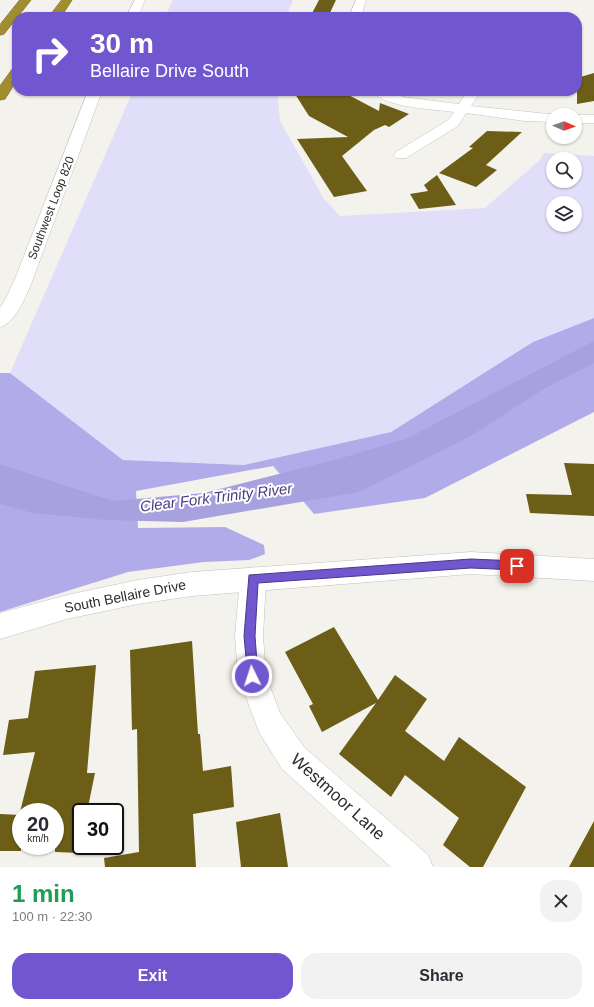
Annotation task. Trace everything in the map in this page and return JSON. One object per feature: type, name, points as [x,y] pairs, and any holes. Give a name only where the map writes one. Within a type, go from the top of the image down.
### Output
[{"type":"highway","points":[[16,12],[26,0]]},
{"type":"highway","points":[[59,12],[67,0]]},
{"type":"highway","points":[[0,32],[12,17]]},
{"type":"highway","points":[[0,96],[12,79]]},
{"type":"street","points":[[134,12],[140,0]]},
{"type":"street","points":[[357,12],[361,0]]},
{"type":"street","name":"Southwest Loop 820","points":[[0,321],[14,302],[24,279],[93,96]]},
{"type":"street","points":[[388,96],[401,101],[525,117],[546,118]]},
{"type":"street","points":[[401,156],[453,123],[471,96]]},
{"type":"street","points":[[582,120],[594,119]]},
{"type":"street","name":"South Bellaire Drive","points":[[0,626],[67,607],[138,592],[192,584],[471,563],[594,570]]},
{"type":"street","name":"Westmoor Lane","points":[[253,579],[249,636],[252,676],[269,722],[293,758],[416,867]]},
{"type":"shaded area","points":[[173,0],[293,0],[288,12],[167,12]]},
{"type":"shaded area","points":[[131,96],[278,96],[280,121],[324,199],[340,216],[485,208],[540,160],[544,153],[546,153],[546,188],[582,188],[582,155],[594,156],[594,318],[533,342],[391,432],[244,465],[123,460],[10,373]]},
{"type":"shaded area","points":[[594,318],[594,412],[425,498],[314,514],[273,466],[136,491],[138,528],[225,527],[264,545],[265,554],[249,560],[204,562],[128,572],[0,612],[0,373],[10,373],[123,460],[244,465],[391,432],[533,342]]},
{"type":"water","name":"Clear Fork Trinity River","points":[[594,341],[594,363],[547,387],[469,437],[359,492],[183,522],[105,520],[33,513],[0,504],[0,464],[113,501],[204,493],[338,459],[406,439]]},
{"type":"building","points":[[319,0],[336,0],[330,12],[313,12]]},
{"type":"building","points":[[594,73],[594,101],[577,104],[577,96],[582,96],[582,77]]},
{"type":"building","points":[[296,96],[350,96],[379,111],[380,103],[409,114],[389,127],[385,125],[374,130],[342,156],[367,191],[334,197],[297,139],[348,137],[309,116]]},
{"type":"building","points":[[487,131],[522,132],[486,165],[497,170],[476,187],[439,173],[473,148],[469,147]]},
{"type":"building","points":[[437,175],[456,205],[419,209],[410,194],[428,191],[424,185]]},
{"type":"building","points":[[564,463],[594,464],[594,516],[530,513],[526,494],[572,495]]},
{"type":"building","points":[[334,627],[378,700],[395,675],[427,699],[405,731],[444,761],[459,737],[526,787],[483,867],[470,867],[443,845],[459,818],[405,775],[391,797],[339,754],[376,703],[322,732],[309,706],[313,704],[285,652]]},
{"type":"building","points":[[192,641],[198,734],[200,734],[203,771],[231,766],[234,807],[193,814],[196,867],[105,867],[104,858],[139,852],[137,729],[132,730],[130,650]]},
{"type":"building","points":[[96,665],[87,773],[95,773],[89,803],[72,803],[72,853],[64,852],[64,803],[22,803],[35,752],[3,755],[9,720],[28,718],[35,671]]},
{"type":"building","points":[[280,813],[288,867],[241,867],[236,822]]},
{"type":"building","points":[[0,814],[12,815],[12,851],[0,851]]},
{"type":"building","points":[[594,821],[594,867],[569,867]]},
{"type":"route","points":[[252,676],[249,636],[253,579],[471,563],[517,566]]}]
